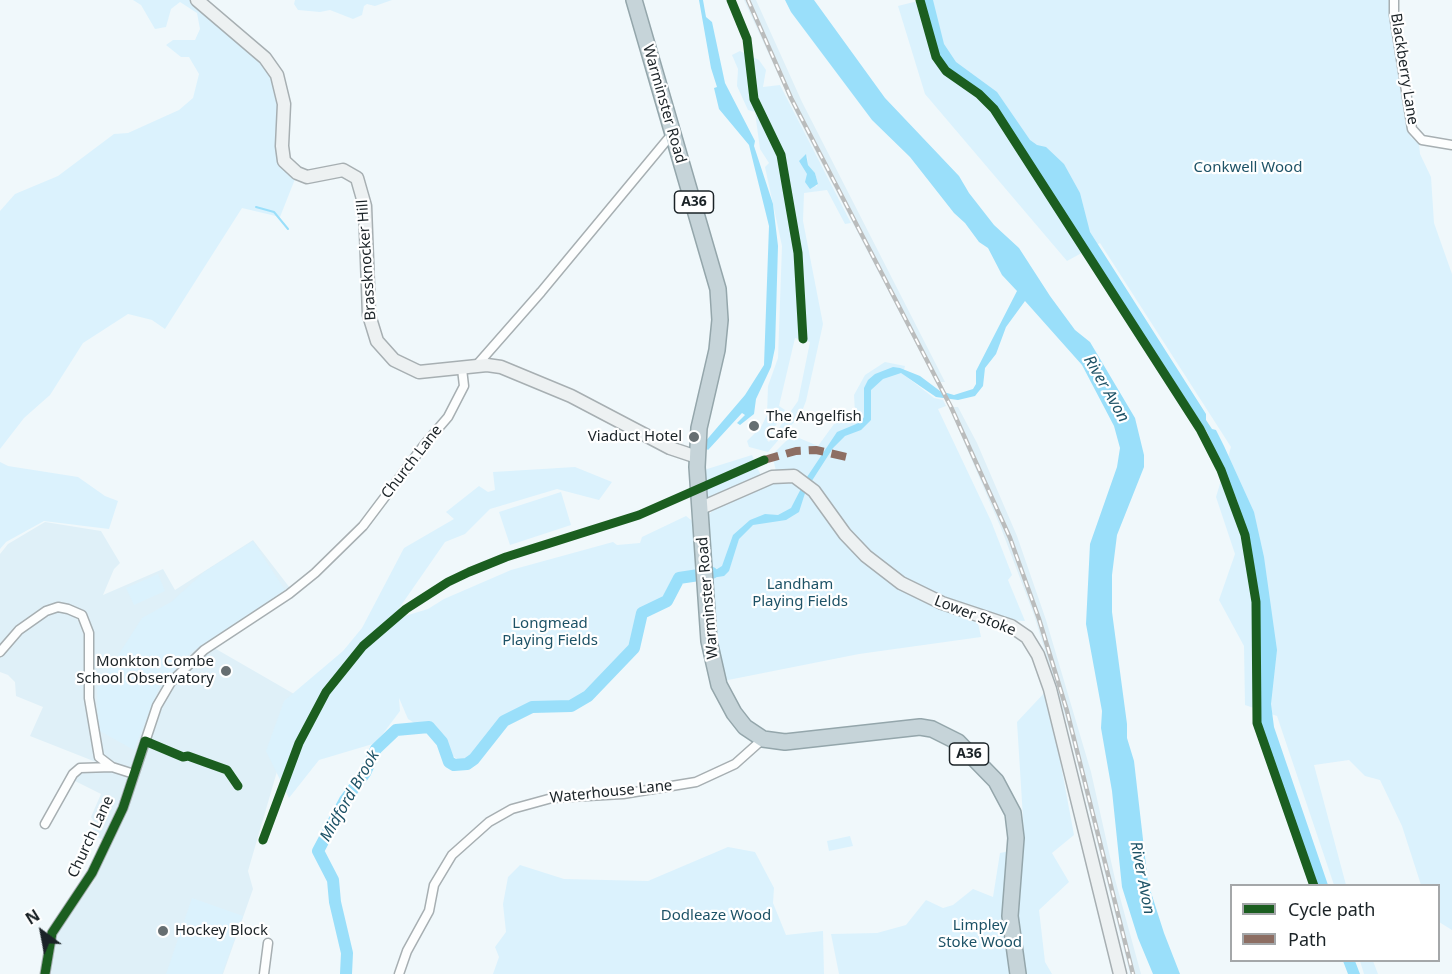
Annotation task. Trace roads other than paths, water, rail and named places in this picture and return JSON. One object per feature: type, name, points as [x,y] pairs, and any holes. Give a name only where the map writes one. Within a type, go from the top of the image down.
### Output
[{"type":"highway","name":"Warminster Road","points":[[634,0],[672,134],[704,232],[719,299],[717,350],[694,452],[701,508],[711,657],[726,700],[745,727],[763,740]]},
{"type":"highway","name":"A36","points":[[763,740],[785,742],[920,727],[932,729],[958,742],[996,781],[1013,813],[1016,838],[1010,916],[1018,974]]},
{"type":"street","name":"Brassknocker Hill","points":[[197,0],[265,58],[277,75],[284,104],[282,146],[284,161],[297,173],[307,177],[343,170],[357,178],[366,206],[369,315],[377,341],[393,360],[406,368],[419,372],[476,366],[501,367],[571,396],[670,448],[694,452]]},
{"type":"street","name":"Blackberry Lane","points":[[1394,0],[1394,15],[1412,129],[1422,140],[1452,145]]},
{"type":"street","points":[[476,366],[541,292],[672,134]]},
{"type":"street","name":"Church Lane","points":[[45,974],[52,933],[92,873],[123,808],[157,706],[171,682],[204,650],[289,594],[315,573],[363,525],[448,417],[464,386],[462,369]]},
{"type":"street","name":"Lower Stoke","points":[[701,508],[757,483],[785,474],[805,483],[851,541],[884,571],[925,596],[1011,626],[1027,638],[1034,647],[1050,688],[1120,974]]},
{"type":"street","points":[[0,652],[19,630],[46,611],[58,608],[68,609],[82,615],[89,633],[89,698],[98,752],[102,761],[134,774]]},
{"type":"street","name":"Waterhouse Lane","points":[[399,974],[407,951],[429,911],[434,885],[452,855],[489,822],[512,810],[552,798],[623,794],[696,782],[735,764],[763,740]]},
{"type":"street","points":[[45,824],[73,774],[80,768],[112,767]]},
{"type":"street","points":[[264,974],[268,943]]},
{"type":"water","points":[[699,0],[703,0],[706,17],[712,22],[725,83],[755,141],[754,146],[773,204],[778,246],[775,348],[771,367],[756,399],[754,414],[740,425],[737,423],[745,415],[742,413],[708,450],[703,446],[704,443],[745,395],[764,365],[769,226],[749,145],[719,109],[714,88],[717,87],[711,68]]},
{"type":"water","name":"River Avon","points":[[785,0],[814,0],[885,98],[959,176],[994,225],[1019,248],[1075,330],[1090,342],[1135,418],[1144,455],[1144,467],[1117,535],[1112,575],[1112,612],[1127,738],[1134,761],[1148,883],[1180,974],[1153,974],[1138,938],[1122,887],[1112,791],[1101,728],[1102,711],[1086,624],[1090,544],[1117,467],[1120,448],[1114,426],[1082,365],[1025,301],[1006,327],[996,354],[985,368],[983,386],[975,396],[958,400],[936,397],[901,373],[883,379],[871,390],[871,420],[861,430],[845,436],[833,448],[806,490],[799,512],[786,520],[753,525],[739,539],[729,571],[724,576],[705,579],[705,572],[714,571],[722,566],[733,535],[750,520],[765,514],[778,515],[791,508],[807,477],[837,432],[861,422],[864,417],[864,388],[875,374],[893,367],[900,368],[920,376],[940,391],[954,395],[973,389],[976,384],[976,371],[1017,291],[1002,275],[988,248],[979,242],[965,223],[954,213],[910,157],[872,120],[791,12]]},
{"type":"water","points":[[922,0],[933,0],[944,44],[956,62],[997,92],[1030,140],[1046,147],[1064,164],[1080,193],[1090,232],[1224,446],[1254,512],[1264,557],[1277,650],[1271,704],[1274,727],[1328,884],[1315,884],[1260,730],[1257,698],[1259,608],[1251,551],[1237,500],[1207,432],[998,110],[986,97],[951,72],[933,46]]},
{"type":"water","points":[[806,154],[808,165],[815,173],[818,184],[810,189],[805,182],[807,174],[799,161]]},
{"type":"water","points":[[1343,962],[1355,962],[1360,974],[1348,974]]},
{"type":"waterway","points":[[256,207],[274,212],[288,229]]},
{"type":"waterway","name":"Midford Brook","points":[[346,974],[347,953],[335,902],[333,880],[318,851],[345,800],[365,773],[376,749],[396,730],[429,727],[442,742],[449,762],[454,765],[467,764],[474,759],[504,721],[532,707],[571,706],[588,696],[634,648],[642,613],[667,601],[679,578],[712,573]]},
{"type":"railway","points":[[748,0],[791,98],[951,407],[1010,538],[1039,619],[1067,711],[1133,974]]},
{"type":"place","name":"The Angelfish Cafe","points":[[754,426]]},
{"type":"place","name":"Viaduct Hotel","points":[[694,437]]},
{"type":"place","name":"Monkton Combe School Observatory","points":[[226,671]]},
{"type":"place","name":"Hockey Block","points":[[163,931]]},
{"type":"park label","name":"Conkwell Wood","points":[[1248,168]]},
{"type":"park label","name":"Landham Playing Fields","points":[[800,594]]},
{"type":"park label","name":"Longmead Playing Fields","points":[[550,632]]},
{"type":"park label","name":"Dodleaze Wood","points":[[716,916]]},
{"type":"park label","name":"Limpley Stoke Wood","points":[[980,934]]}]
